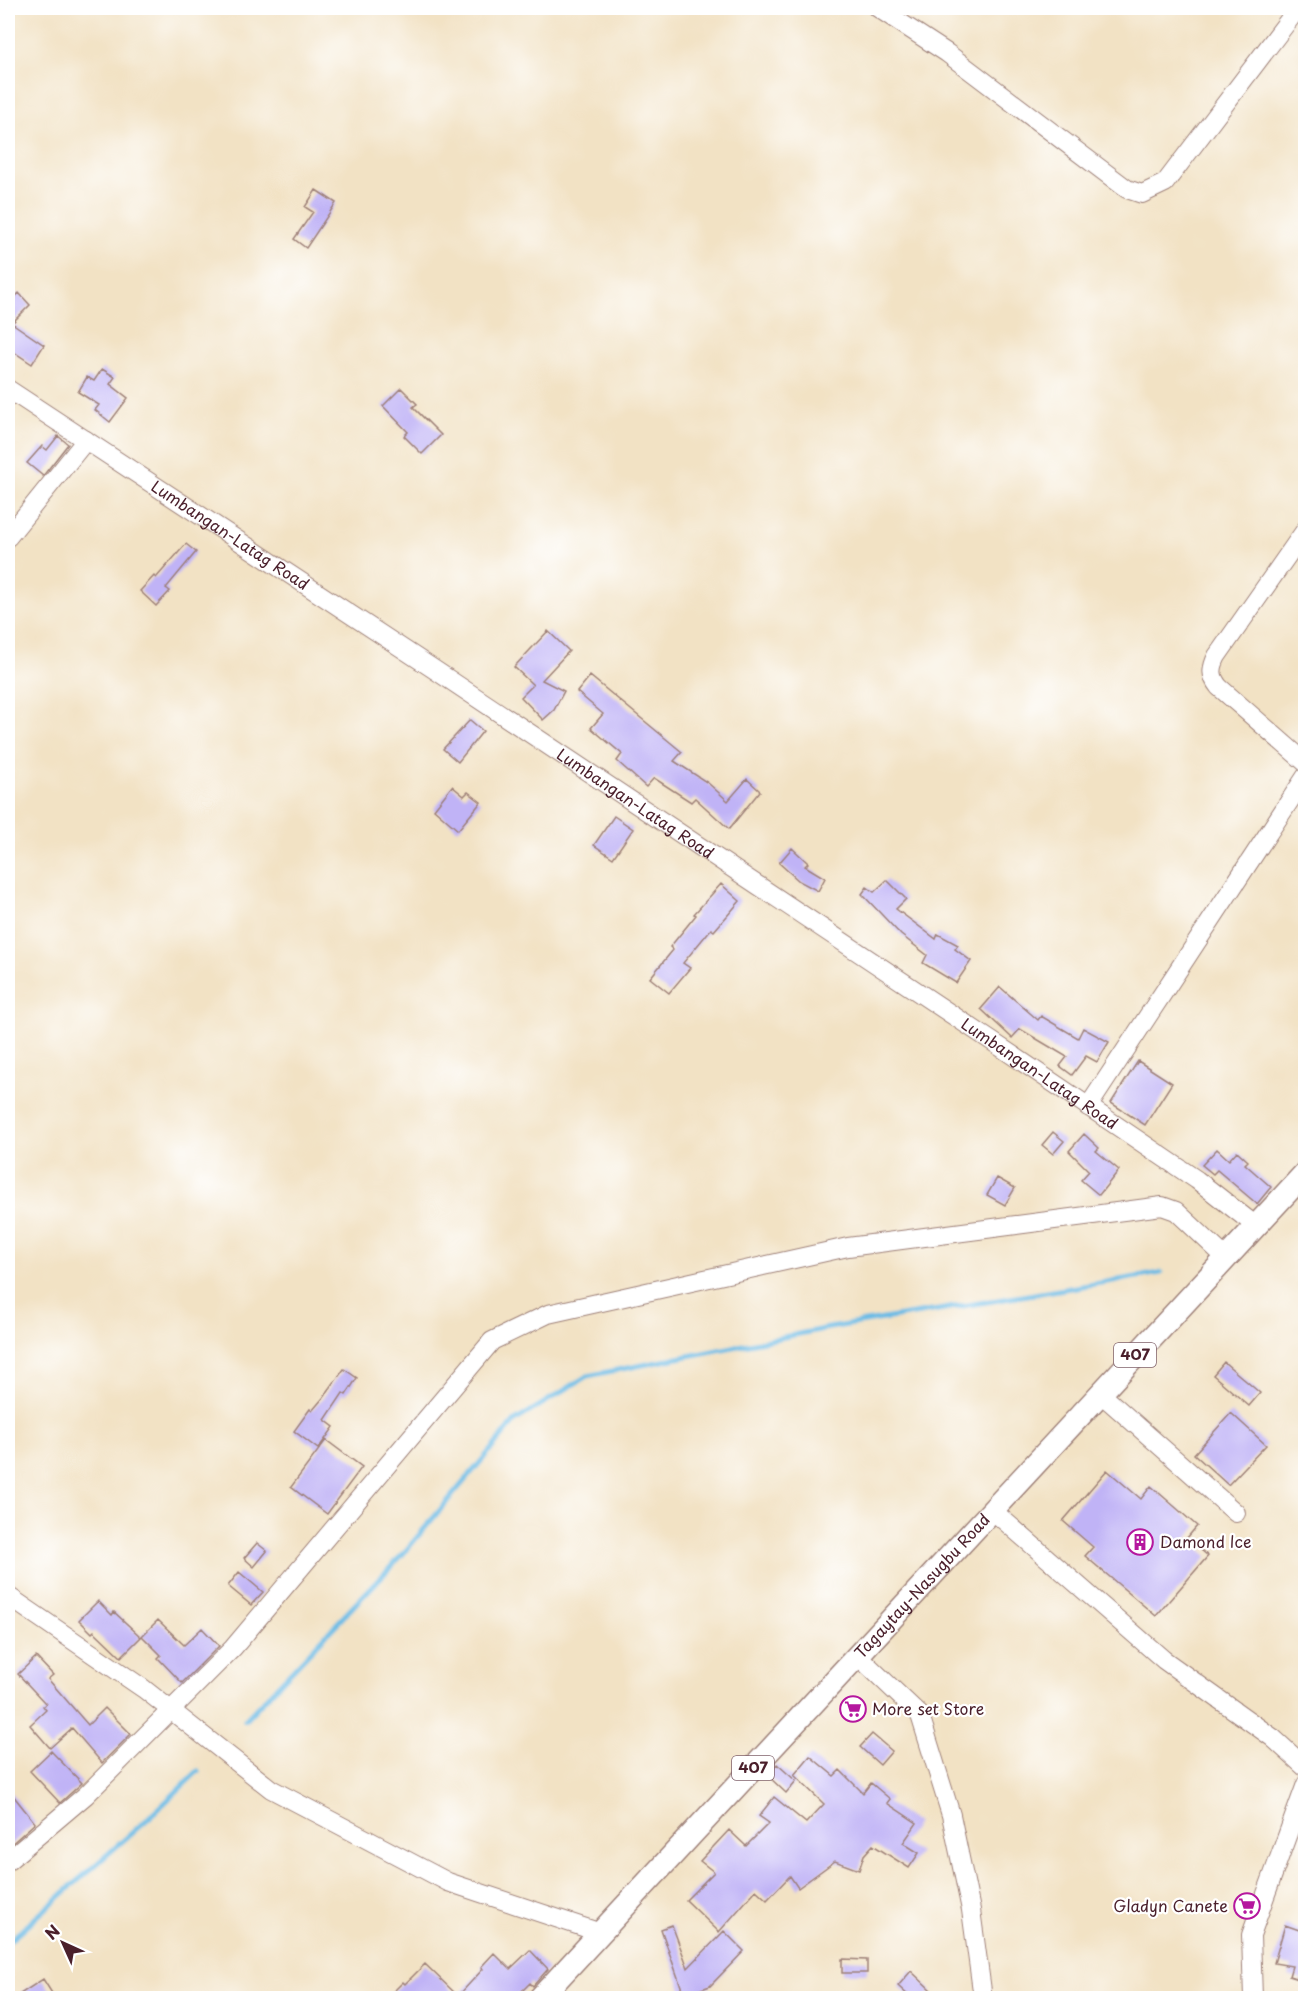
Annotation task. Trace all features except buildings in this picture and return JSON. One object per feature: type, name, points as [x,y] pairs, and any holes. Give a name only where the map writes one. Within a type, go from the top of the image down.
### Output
[{"type":"main road","name":"Tagaytay-Nasugbu Road","points":[[540,1998],[1305,1172]]},
{"type":"street","points":[[878,8],[947,53],[1127,189],[1142,194],[1165,183],[1298,8]]},
{"type":"street","name":"Lumbangan-Latag Road","points":[[8,389],[404,649],[1197,1180],[1256,1226]]},
{"type":"street","points":[[8,537],[86,440]]},
{"type":"street","points":[[1305,529],[1218,656],[1211,670],[1212,679],[1219,687],[1305,763]]},
{"type":"street","points":[[1088,1107],[1305,776]]},
{"type":"street","points":[[8,1860],[86,1795],[233,1648],[492,1341],[548,1314],[848,1246],[1162,1206],[1176,1211],[1226,1258]]},
{"type":"street","points":[[1100,1393],[1236,1513]]},
{"type":"street","points":[[992,1510],[1164,1660],[1273,1738],[1305,1768]]},
{"type":"street","points":[[8,1596],[144,1689],[270,1789],[448,1882],[601,1933]]},
{"type":"street","points":[[857,1655],[920,1715],[951,1815],[970,1910],[983,1998]]},
{"type":"street","points":[[1253,1998],[1251,1935],[1305,1784]]},
{"type":"waterway","points":[[245,1720],[403,1554],[515,1421],[587,1376],[829,1328],[1161,1273]]},
{"type":"waterway","points":[[8,1942],[152,1815],[198,1771]]},
{"type":"place","name":"Damond Ice","points":[[1140,1542]]},
{"type":"place","name":"More set Store","points":[[853,1709]]},
{"type":"place","name":"Gladyn Canete","points":[[1247,1906]]}]
